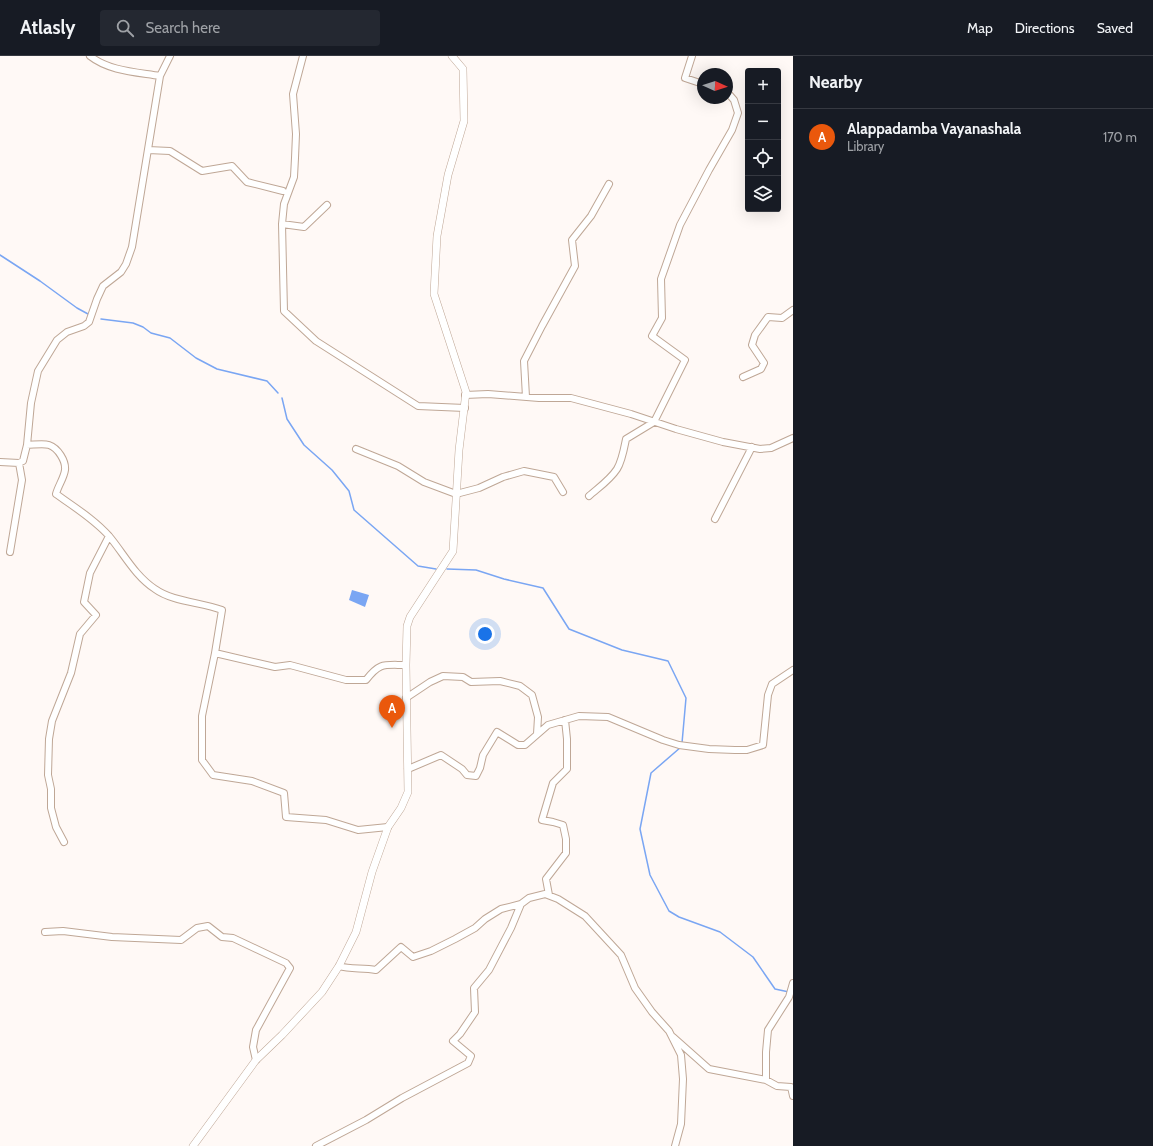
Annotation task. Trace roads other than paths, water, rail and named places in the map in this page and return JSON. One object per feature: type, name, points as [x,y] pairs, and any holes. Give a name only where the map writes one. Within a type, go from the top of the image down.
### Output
[{"type":"street","points":[[90,56],[96,61],[107,65],[130,71],[160,76]]},
{"type":"street","points":[[0,462],[19,463],[23,461],[27,445],[31,403],[38,371],[57,340],[67,332],[84,326],[88,322],[103,286],[121,272],[126,264],[132,247],[160,76],[170,56]]},
{"type":"street","points":[[303,56],[293,94],[296,134],[294,177],[284,204],[282,224],[284,311],[316,341],[418,406],[465,408]]},
{"type":"street","points":[[193,1146],[256,1060],[282,1035],[322,992],[339,966],[356,932],[372,872],[388,827],[401,808],[408,792],[406,698],[407,626],[410,617],[453,551],[459,450],[466,395],[434,294],[437,236],[448,175],[464,121],[463,69],[452,56]]},
{"type":"street","points":[[692,56],[685,78],[697,82]]},
{"type":"street","points":[[588,496],[607,481],[617,469],[623,453],[626,438],[654,422],[686,360],[652,336],[662,318],[661,279],[680,225],[732,130],[738,113],[733,99]]},
{"type":"street","points":[[148,150],[170,151],[202,171],[232,166],[247,182],[283,191]]},
{"type":"street","points":[[526,397],[524,361],[575,266],[572,240],[591,216],[609,184]]},
{"type":"street","points":[[282,224],[304,227],[327,205]]},
{"type":"street","points":[[743,377],[761,369],[764,363],[752,345],[755,335],[768,317],[782,318],[793,310]]},
{"type":"street","points":[[466,395],[488,394],[571,398],[631,414],[723,442],[766,449],[793,438]]},
{"type":"street","points":[[27,445],[49,445],[58,452],[63,458],[65,470],[56,494],[92,519],[109,536],[138,574],[155,589],[169,596],[222,610],[202,716],[202,760],[213,775],[252,781],[284,793],[286,818],[326,820],[358,830],[388,827]]},
{"type":"street","points":[[715,519],[752,447]]},
{"type":"street","points":[[356,449],[398,466],[424,482],[456,494],[479,488],[503,477],[524,471],[554,477],[563,492]]},
{"type":"street","points":[[10,552],[22,480],[19,463]]},
{"type":"street","points":[[64,842],[56,827],[51,808],[51,790],[48,775],[49,739],[52,721],[71,673],[80,634],[96,615],[84,602],[90,573],[109,536]]},
{"type":"street","points":[[214,652],[275,667],[290,665],[346,680],[366,680],[374,670],[382,665],[406,665]]},
{"type":"street","points":[[408,769],[441,755],[462,769],[467,775],[476,776],[480,768],[483,755],[497,732],[518,745],[525,745],[548,725],[579,716],[608,717],[663,740],[682,745],[709,749],[747,750],[762,745],[768,695],[772,684],[793,670]]},
{"type":"street","points":[[406,698],[430,682],[443,676],[463,677],[472,682],[500,681],[520,686],[532,695],[538,717],[537,734]]},
{"type":"street","points":[[549,896],[546,879],[566,853],[566,839],[563,825],[542,820],[553,783],[567,769],[567,739],[565,720]]},
{"type":"street","points":[[339,966],[356,969],[364,967],[376,970],[401,946],[413,956],[431,951],[475,928],[485,918],[501,909],[521,904],[529,898],[545,894],[558,899],[585,916],[621,955],[635,988],[652,1012],[669,1031],[681,1054],[683,1079],[680,1124],[675,1146]]},
{"type":"street","points":[[316,1146],[468,1063],[471,1056],[453,1041],[460,1034],[475,1012],[474,988],[489,970],[511,928],[521,904]]},
{"type":"street","points":[[45,932],[64,931],[112,937],[181,940],[196,928],[208,926],[222,937],[233,938],[286,963],[290,968],[256,1030],[254,1047],[256,1060]]},
{"type":"street","points":[[766,1080],[768,1030],[789,997],[793,983]]},
{"type":"street","points":[[672,1036],[709,1070],[766,1080],[777,1086],[791,1087],[793,1096]]},
{"type":"water","points":[[352,590],[369,595],[365,607],[349,600]]},
{"type":"waterway","points":[[0,255],[88,314]]},
{"type":"waterway","points":[[101,319],[133,323],[143,327],[151,333],[170,338],[196,358],[217,369],[267,381],[278,393]]},
{"type":"waterway","points":[[282,398],[287,419],[304,445],[332,470],[349,491],[354,510],[418,566],[436,569]]},
{"type":"waterway","points":[[447,569],[476,570],[504,579],[543,588],[569,629],[622,650],[668,661],[686,698],[682,743]]},
{"type":"waterway","points":[[681,747],[651,773],[640,829],[650,875],[669,911],[679,917],[720,932],[753,957],[775,989],[789,992]]},
{"type":"place","name":"Alappadamba Vayanashala","points":[[392,728]]}]
